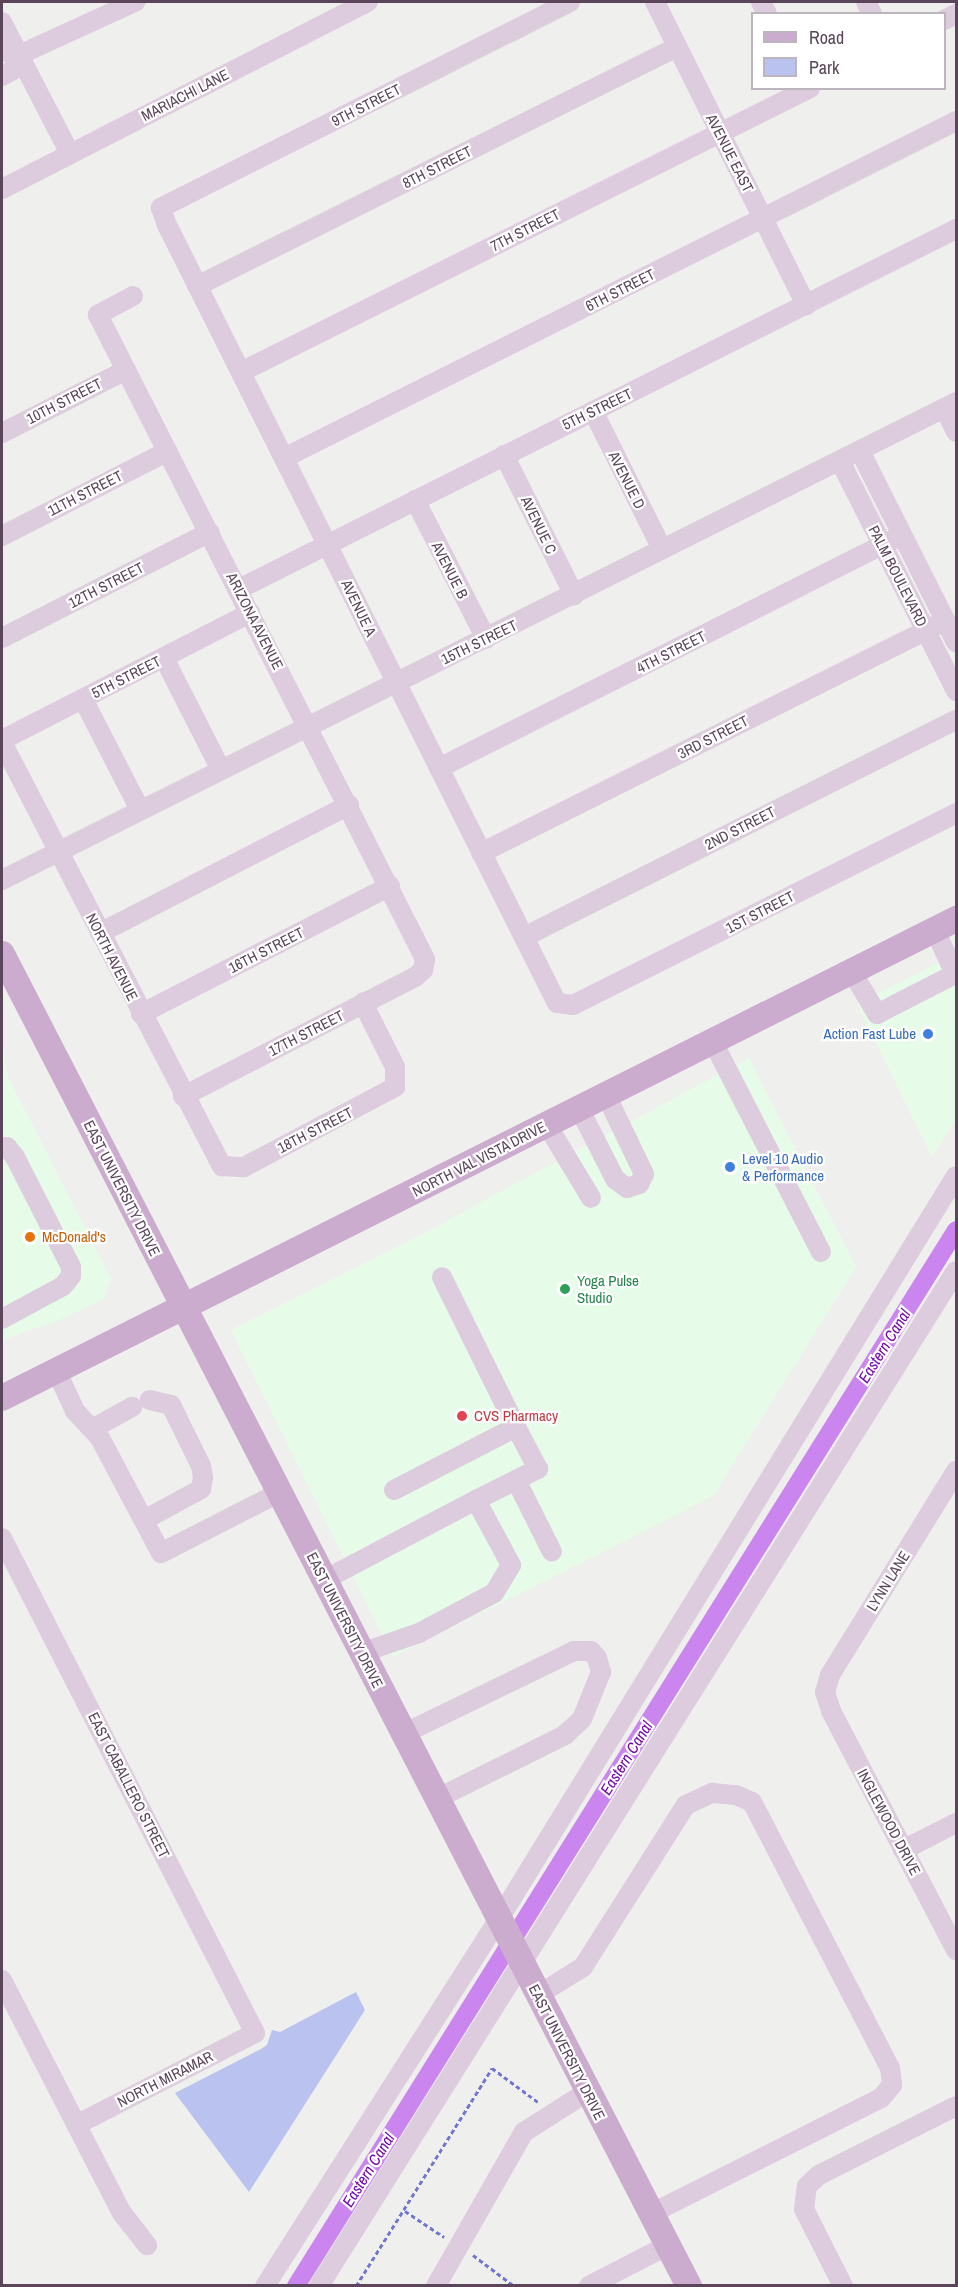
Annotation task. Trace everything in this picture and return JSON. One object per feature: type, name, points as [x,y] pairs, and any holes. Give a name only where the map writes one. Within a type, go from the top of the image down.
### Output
[{"type":"main road","name":"NORTH VAL VISTA DRIVE","points":[[2,1398],[946,925]]},
{"type":"main road","name":"EAST UNIVERSITY DRIVE","points":[[2,954],[689,2286]]},
{"type":"street","points":[[10,53],[135,2]]},
{"type":"street","name":"MARIACHI LANE","points":[[2,189],[368,2]]},
{"type":"street","name":"9TH STREET","points":[[161,208],[570,2]]},
{"type":"street","name":"AVENUE EAST","points":[[655,2],[806,305]]},
{"type":"street","points":[[2,22],[13,70],[2,76]]},
{"type":"street","name":"8TH STREET","points":[[197,286],[677,47]]},
{"type":"street","points":[[10,53],[70,154]]},
{"type":"street","name":"7TH STREET","points":[[241,372],[804,90]]},
{"type":"street","name":"6TH STREET","points":[[284,458],[957,122]]},
{"type":"street","name":"AVENUE A","points":[[161,208],[197,286],[481,853],[562,1006]]},
{"type":"street","name":"5TH STREET","points":[[239,589],[957,229]]},
{"type":"street","name":"ARIZONA AVENUE","points":[[134,296],[98,315],[422,949],[425,965]]},
{"type":"street","name":"10TH STREET","points":[[2,433],[126,370]]},
{"type":"street","points":[[950,405],[957,432]]},
{"type":"street","name":"15TH STREET","points":[[2,880],[220,768],[486,639],[950,405]]},
{"type":"street","name":"AVENUE D","points":[[592,411],[662,549]]},
{"type":"street","name":"11TH STREET","points":[[2,536],[168,451]]},
{"type":"street","name":"PALM BOULEVARD","points":[[860,451],[957,642]]},
{"type":"street","name":"AVENUE C","points":[[504,455],[574,595]]},
{"type":"street","name":"PALM BOULEVARD","points":[[840,461],[957,691]]},
{"type":"street","name":"AVENUE B","points":[[415,500],[486,639]]},
{"type":"street","name":"12TH STREET","points":[[2,638],[210,532]]},
{"type":"street","name":"4TH STREET","points":[[439,768],[902,535]]},
{"type":"street","name":"5TH STREET","points":[[2,741],[250,613]]},
{"type":"street","name":"3RD STREET","points":[[481,853],[945,621]]},
{"type":"street","points":[[164,657],[220,768]]},
{"type":"street","points":[[82,699],[140,810]]},
{"type":"street","name":"2ND STREET","points":[[524,937],[957,720]]},
{"type":"street","name":"NORTH AVENUE","points":[[2,741],[214,1157],[227,1169]]},
{"type":"street","points":[[100,933],[349,806]]},
{"type":"street","name":"1ST STREET","points":[[562,1006],[573,1005],[957,813]]},
{"type":"street","name":"16TH STREET","points":[[141,1014],[390,886]]},
{"type":"street","points":[[852,972],[877,1014],[955,974],[946,925]]},
{"type":"street","name":"17TH STREET","points":[[183,1096],[415,977],[425,965]]},
{"type":"street","name":"18TH STREET","points":[[227,1169],[254,1162],[385,1094],[398,1082],[395,1067],[363,1003]]},
{"type":"street","points":[[713,1042],[821,1252]]},
{"type":"street","points":[[579,1108],[615,1179],[627,1188],[639,1184],[644,1174],[606,1095]]},
{"type":"street","points":[[547,1125],[591,1198]]},
{"type":"street","points":[[2,1148],[7,1148],[15,1157],[71,1267],[71,1276],[63,1286],[2,1319]]},
{"type":"street","points":[[265,2286],[500,1922],[957,1176]]},
{"type":"street","points":[[319,2286],[520,1962],[957,1271]]},
{"type":"street","points":[[324,1580],[538,1469],[442,1277]]},
{"type":"street","points":[[2,1307],[20,1299],[33,1302]]},
{"type":"street","points":[[56,1370],[75,1411],[92,1429],[161,1553],[278,1493]]},
{"type":"street","points":[[92,1429],[141,1404],[171,1405],[201,1466],[203,1478],[201,1489],[144,1520]]},
{"type":"street","points":[[394,1490],[516,1427]]},
{"type":"street","name":"LYNN LANE","points":[[825,1692],[830,1675],[957,1471]]},
{"type":"street","points":[[516,1480],[552,1552]]},
{"type":"street","points":[[361,1653],[419,1633],[494,1593],[511,1564],[476,1500]]},
{"type":"street","name":"EAST CABALLERO STREET","points":[[2,1539],[255,2033]]},
{"type":"street","points":[[403,1734],[574,1651],[591,1651],[597,1658],[602,1672],[582,1719],[565,1735],[436,1799]]},
{"type":"street","name":"INGLEWOOD DRIVE","points":[[825,1692],[831,1711],[957,1950]]},
{"type":"street","points":[[538,1995],[583,1967],[686,1804],[711,1793],[736,1795],[752,1802],[890,2068],[892,2085],[881,2098],[650,2214]]},
{"type":"street","points":[[903,1850],[957,1823]]},
{"type":"street","points":[[2,1980],[130,2226],[147,2245]]},
{"type":"street","name":"NORTH MIRAMAR","points":[[76,2125],[255,2033]]},
{"type":"street","points":[[436,2286],[524,2132],[587,2092]]},
{"type":"street","points":[[843,2286],[804,2209],[807,2186],[819,2175],[957,2106]]},
{"type":"street","points":[[589,2286],[668,2245]]},
{"type":"path","points":[[357,2286],[492,2068],[536,2100],[546,2116]]},
{"type":"shaded area","points":[[956,954],[956,1119],[932,1157],[857,1004]]},
{"type":"shaded area","points":[[2,1037],[8,1077],[111,1279],[104,1299],[57,1321],[2,1340]]},
{"type":"shaded area","points":[[749,1058],[856,1267],[713,1496],[393,1657],[231,1330],[430,1230]]},
{"type":"green space","points":[[356,1992],[365,2010],[249,2192],[175,2093],[261,2049],[267,2045],[272,2030],[280,2032]]},
{"type":"waterway","name":"Eastern Canal","points":[[296,2286],[956,1230]]},
{"type":"place","name":"Action Fast Lube","points":[[928,1034]]},
{"type":"place","name":"Level 10 Audio & Performance","points":[[730,1167]]},
{"type":"place","name":"McDonald's","points":[[30,1237]]},
{"type":"place","name":"Yoga Pulse Studio","points":[[565,1289]]},
{"type":"place","name":"CVS Pharmacy","points":[[462,1416]]}]
